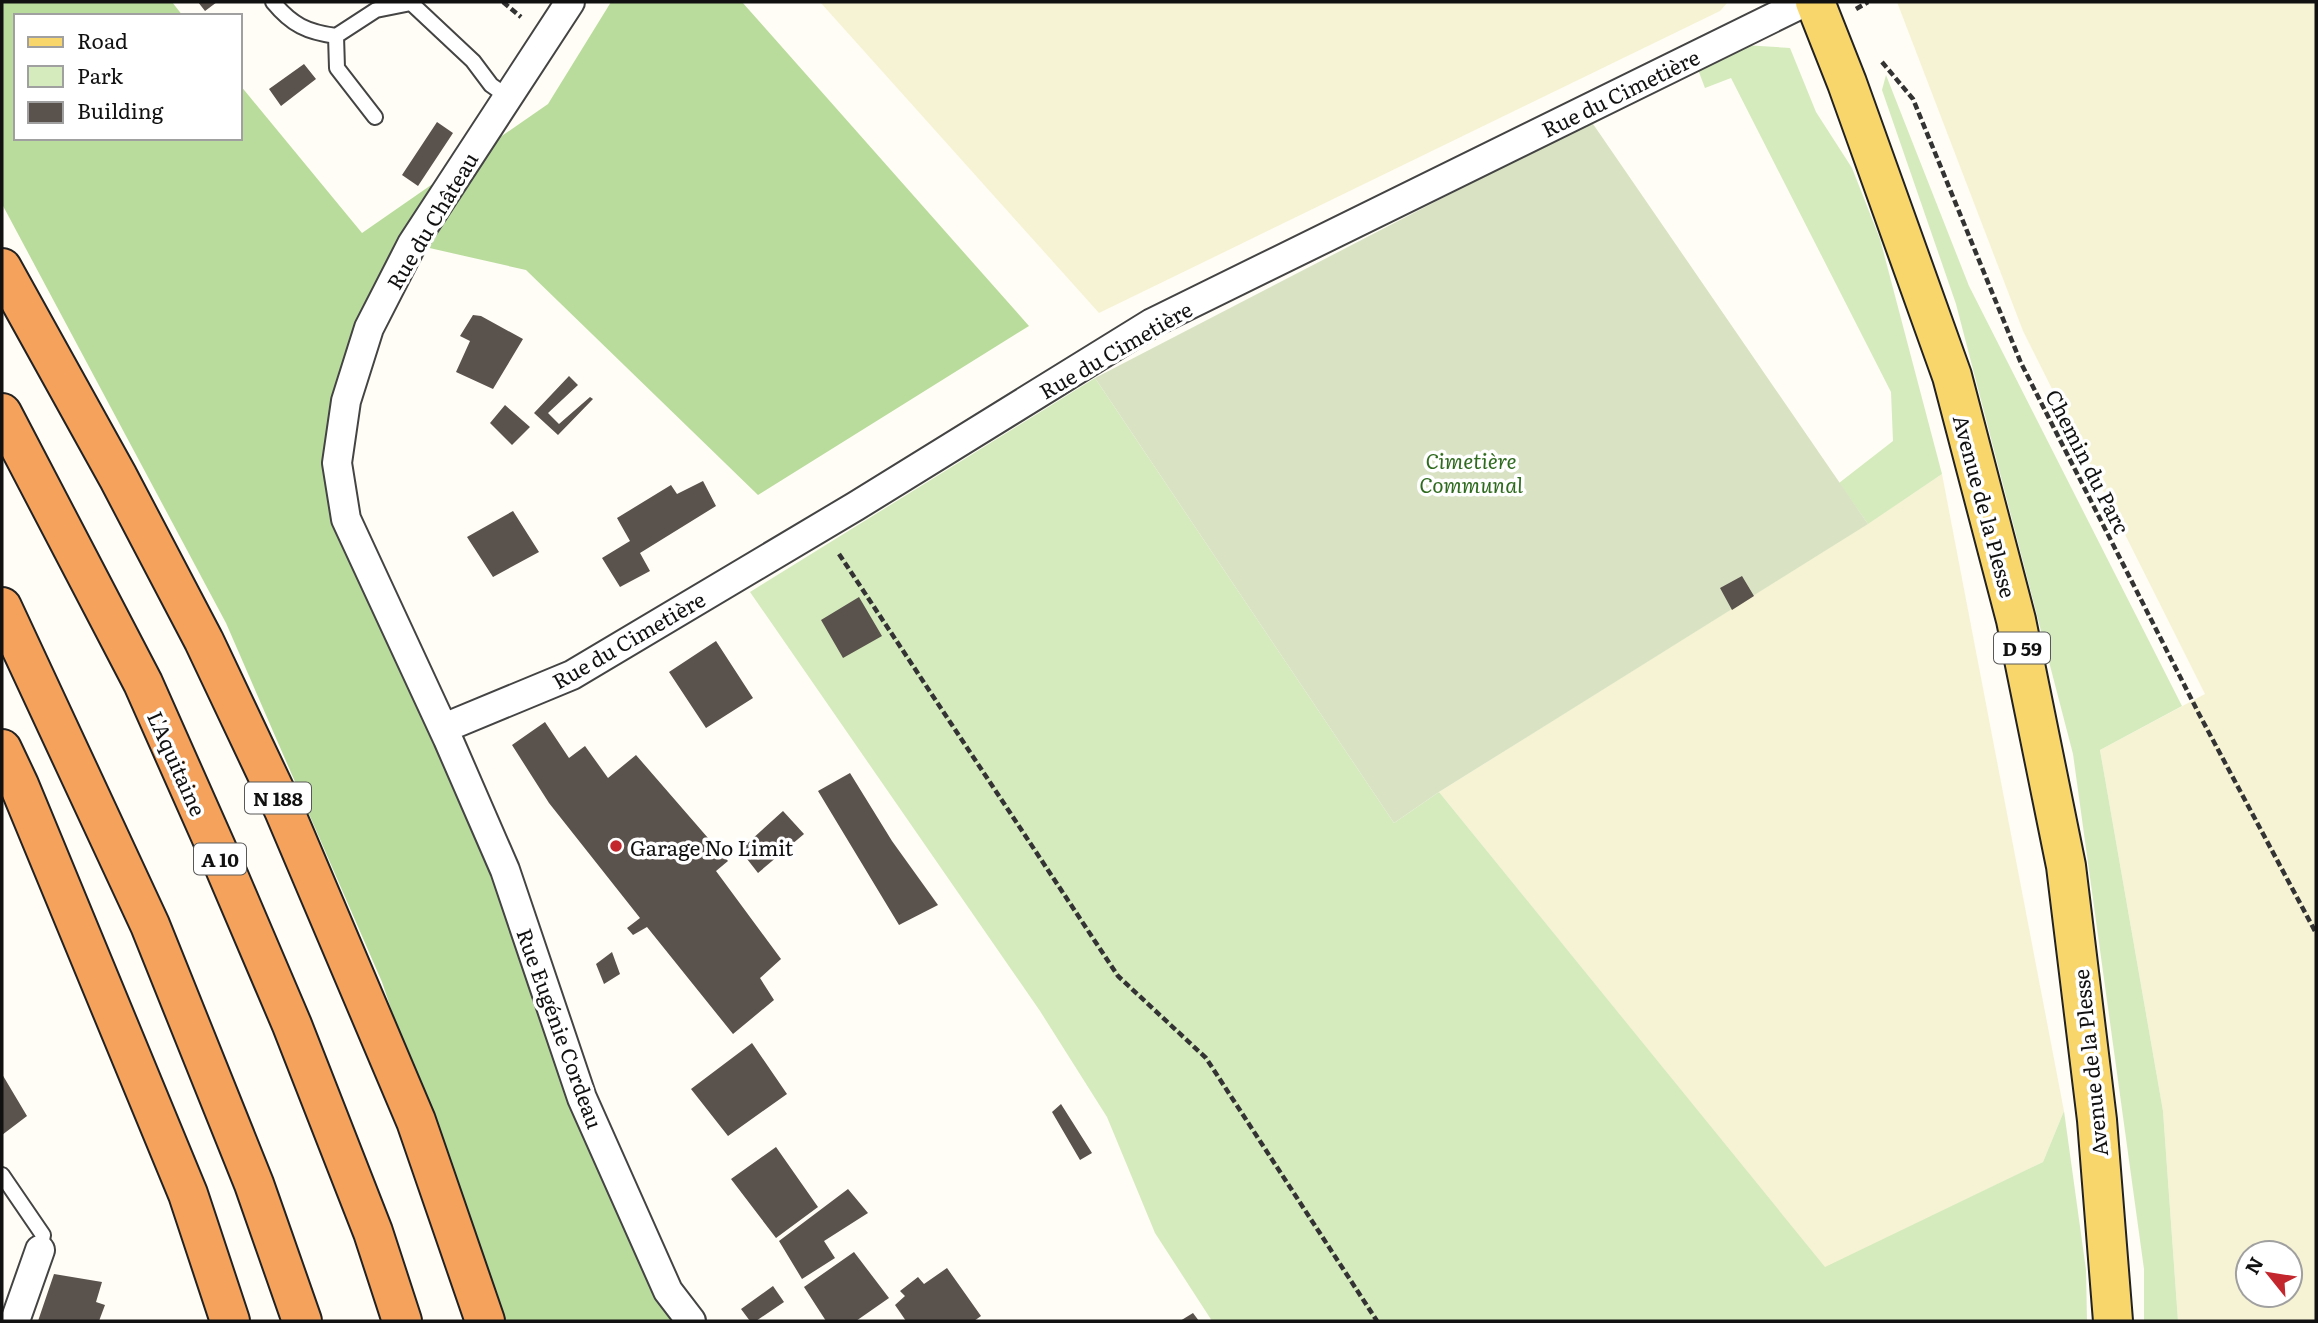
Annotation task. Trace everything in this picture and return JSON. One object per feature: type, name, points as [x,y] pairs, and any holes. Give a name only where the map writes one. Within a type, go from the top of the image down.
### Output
[{"type":"highway","name":"N 188","points":[[2,268],[118,477],[185,606],[284,810],[416,1121],[485,1321]]},
{"type":"highway","name":"L'Aquitaine","points":[[2,413],[143,683],[292,1024],[373,1232],[402,1321]]},
{"type":"highway","points":[[2,607],[150,925],[254,1184],[302,1321]]},
{"type":"highway","points":[[2,749],[188,1194],[230,1321]]},
{"type":"main road","name":"Avenue de la Plesse","points":[[1815,2],[1847,83],[1952,376],[2016,620],[2066,866],[2098,1120],[2113,1321]]},
{"type":"street","name":"Rue du Château","points":[[444,729],[346,519],[337,463],[346,401],[369,328],[412,244],[569,2]]},
{"type":"street","name":"Rue du Cimetière","points":[[444,729],[572,675],[821,527],[1152,323],[1805,2]]},
{"type":"street","name":"Rue Eugénie Cordeau","points":[[444,729],[505,870],[582,1098],[668,1291],[691,1321]]},
{"type":"street","points":[[15,1321],[40,1250]]},
{"type":"lane","points":[[274,2],[286,18],[312,33],[336,36],[376,10],[411,2],[473,61],[491,85],[508,96]]},
{"type":"lane","points":[[336,36],[337,68],[375,117]]},
{"type":"lane","points":[[2,1175],[43,1235],[40,1250]]},
{"type":"path","name":"Chemin du Parc","points":[[1878,58],[1913,99],[2021,363],[2199,714],[2316,933]]},
{"type":"path","points":[[821,527],[1118,976],[1206,1058],[1377,1321]]},
{"type":"shaded area","points":[[820,2],[1728,2],[1720,11],[1099,313]]},
{"type":"shaded area","points":[[1897,2],[2316,2],[2316,1321],[2178,1321],[2163,1111],[2100,750],[2205,694],[2023,331]]},
{"type":"shaded area","points":[[1942,474],[2064,1111],[2043,1162],[1825,1268],[1439,792],[1867,524]]},
{"type":"green space","points":[[2,2],[172,2],[181,14],[14,14],[14,140],[242,140],[242,87],[362,233],[548,104],[611,2],[742,2],[1029,326],[758,495],[526,270],[412,244],[337,463],[687,1321],[496,1321],[382,982],[226,623],[2,204]]},
{"type":"green space","points":[[1744,45],[1790,48],[1816,112],[1852,168],[1880,239],[1942,474],[1868,524],[1839,483],[1893,441],[1891,392],[1731,78],[1705,88],[1697,67]]},
{"type":"green space","points":[[1886,75],[1969,286],[2182,706],[2100,750],[2163,1111],[2178,1321],[2144,1321],[2144,1269],[2073,754],[1956,304],[1882,90]]},
{"type":"green space","name":"Cimetière Communal","points":[[1591,121],[1868,524],[1439,792],[1394,823],[1095,378]]},
{"type":"green space","points":[[1095,378],[1394,823],[1439,792],[1825,1267],[2043,1162],[2064,1111],[2086,1270],[2087,1321],[1212,1321],[1155,1233],[1107,1117],[1040,1011],[750,592]]},
{"type":"building","points":[[198,2],[217,2],[205,11]]},
{"type":"building","points":[[304,64],[316,79],[281,106],[269,89]]},
{"type":"building","points":[[437,122],[453,133],[418,186],[402,175]]},
{"type":"building","points":[[473,315],[481,316],[523,339],[493,389],[456,372],[470,341],[460,336]]},
{"type":"building","points":[[569,376],[578,385],[548,413],[559,424],[590,397],[593,399],[558,435],[534,413]]},
{"type":"building","points":[[505,405],[530,427],[512,445],[490,423]]},
{"type":"building","points":[[703,481],[716,506],[640,553],[650,571],[620,587],[602,558],[630,541],[617,518],[671,485],[677,494]]},
{"type":"building","points":[[513,511],[539,552],[493,577],[467,537]]},
{"type":"building","points":[[1742,576],[1754,596],[1732,610],[1720,588]]},
{"type":"building","points":[[859,597],[882,636],[843,658],[821,620]]},
{"type":"building","points":[[716,641],[753,698],[706,728],[669,672]]},
{"type":"building","points":[[545,722],[569,758],[585,746],[608,778],[636,755],[728,861],[716,871],[781,959],[760,978],[774,1000],[733,1034],[647,927],[633,935],[627,928],[640,918],[549,803],[512,745]]},
{"type":"building","points":[[850,773],[892,841],[938,905],[899,925],[818,791]]},
{"type":"building","points":[[783,811],[804,834],[758,873],[740,850]]},
{"type":"building","points":[[612,952],[620,974],[604,984],[596,964]]},
{"type":"building","points":[[752,1043],[787,1094],[728,1136],[691,1089]]},
{"type":"building","points":[[2,1074],[27,1116],[2,1135]]},
{"type":"building","points":[[1061,1104],[1092,1153],[1080,1160],[1052,1112]]},
{"type":"building","points":[[776,1147],[818,1207],[776,1238],[731,1179]]},
{"type":"building","points":[[848,1189],[868,1213],[824,1241],[835,1258],[802,1279],[779,1241]]},
{"type":"building","points":[[854,1252],[889,1298],[856,1321],[826,1321],[804,1287]]},
{"type":"building","points":[[947,1268],[981,1316],[974,1321],[906,1321],[895,1305],[905,1296],[900,1291],[918,1277],[924,1284]]},
{"type":"building","points":[[54,1274],[102,1282],[96,1302],[105,1305],[99,1321],[38,1321]]},
{"type":"building","points":[[773,1286],[784,1302],[756,1321],[750,1321],[741,1309]]},
{"type":"building","points":[[1193,1313],[1199,1321],[1180,1321]]},
{"type":"place","name":"Garage No Limit","points":[[616,846]]}]
